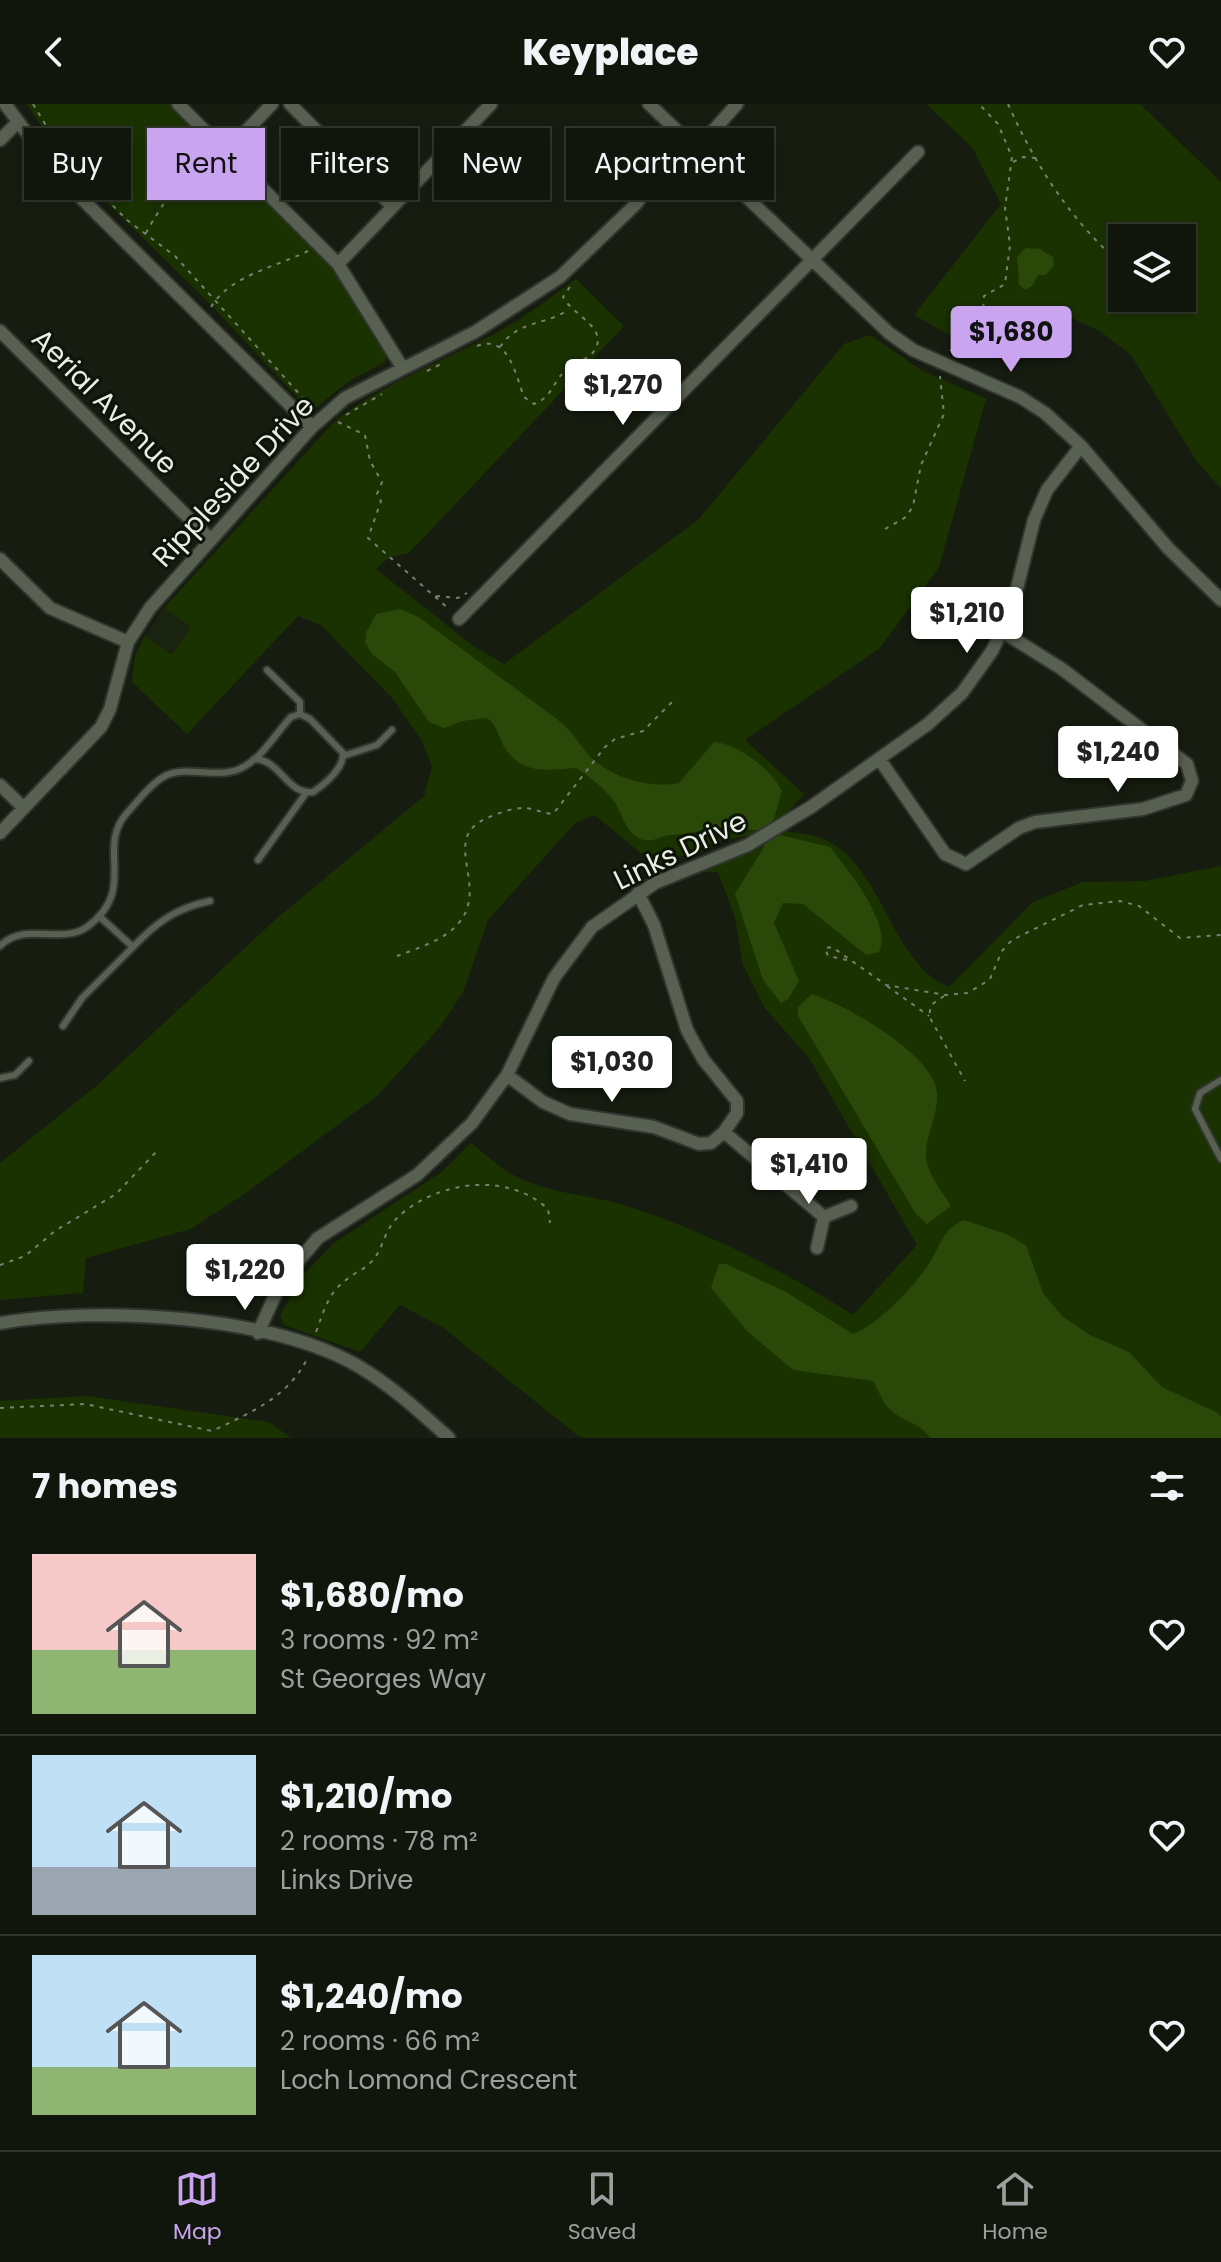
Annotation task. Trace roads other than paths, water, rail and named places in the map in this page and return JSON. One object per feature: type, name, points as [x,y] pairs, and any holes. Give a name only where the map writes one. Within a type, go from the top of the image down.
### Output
[{"type":"street","points":[[5,104],[59,176],[203,319],[323,422]]},
{"type":"street","points":[[178,104],[203,128]]},
{"type":"street","points":[[249,128],[272,104]]},
{"type":"street","points":[[290,104],[392,206]]},
{"type":"street","points":[[338,264],[491,104]]},
{"type":"street","points":[[649,104],[673,128]]},
{"type":"street","points":[[716,128],[737,104]]},
{"type":"street","points":[[0,140],[17,123]]},
{"type":"street","points":[[459,619],[918,152]]},
{"type":"street","points":[[265,190],[338,264],[402,367]]},
{"type":"street","name":"Rippleside Drive","points":[[0,833],[94,736],[107,718],[128,642],[150,608],[345,398],[475,332],[560,277],[639,200]]},
{"type":"street","points":[[749,200],[812,261],[913,350],[1033,404],[1081,446],[1168,548],[1221,600]]},
{"type":"street","name":"Aerial Avenue","points":[[0,331],[211,540]]},
{"type":"street","name":"Links Drive","points":[[258,1333],[274,1292],[309,1247],[330,1228],[398,1188],[436,1159],[472,1123],[507,1075],[554,978],[592,927],[638,893],[748,845],[785,823],[880,760],[962,693],[1003,632],[1017,597],[1040,504],[1054,477],[1081,446]]},
{"type":"street","points":[[0,559],[50,608],[128,642]]},
{"type":"street","points":[[880,760],[945,854],[966,864],[1012,833],[1035,822],[1143,809],[1186,795],[1192,781],[1187,764],[1062,669],[1003,632]]},
{"type":"street","points":[[0,785],[24,808]]},
{"type":"street","points":[[507,1075],[543,1102],[570,1114],[654,1127],[699,1144],[711,1143],[724,1132],[737,1113],[737,1101],[703,1059],[687,1030],[654,925],[638,893]]},
{"type":"street","points":[[724,1132],[824,1217]]},
{"type":"street","points":[[824,1217],[851,1206]]},
{"type":"street","points":[[817,1248],[824,1217]]},
{"type":"street","points":[[0,1323],[52,1317],[127,1316],[258,1333],[322,1349],[356,1365],[409,1402],[449,1438]]},
{"type":"lane","points":[[258,860],[306,793],[318,789],[341,764],[343,756],[341,749],[300,714],[300,702],[267,670]]},
{"type":"lane","points":[[0,946],[10,937],[25,933],[82,930],[99,916],[115,890],[117,827],[158,782],[170,774],[230,772],[254,759],[291,717],[300,714]]},
{"type":"lane","points":[[343,756],[377,745],[392,730]]},
{"type":"lane","points":[[254,759],[268,761],[306,793]]},
{"type":"lane","points":[[63,1026],[82,998],[161,919],[184,906],[210,901]]},
{"type":"lane","points":[[99,916],[133,947]]},
{"type":"lane","points":[[0,1078],[15,1075],[29,1061]]},
{"type":"lane","points":[[1221,1080],[1200,1093],[1195,1109],[1221,1159]]}]
